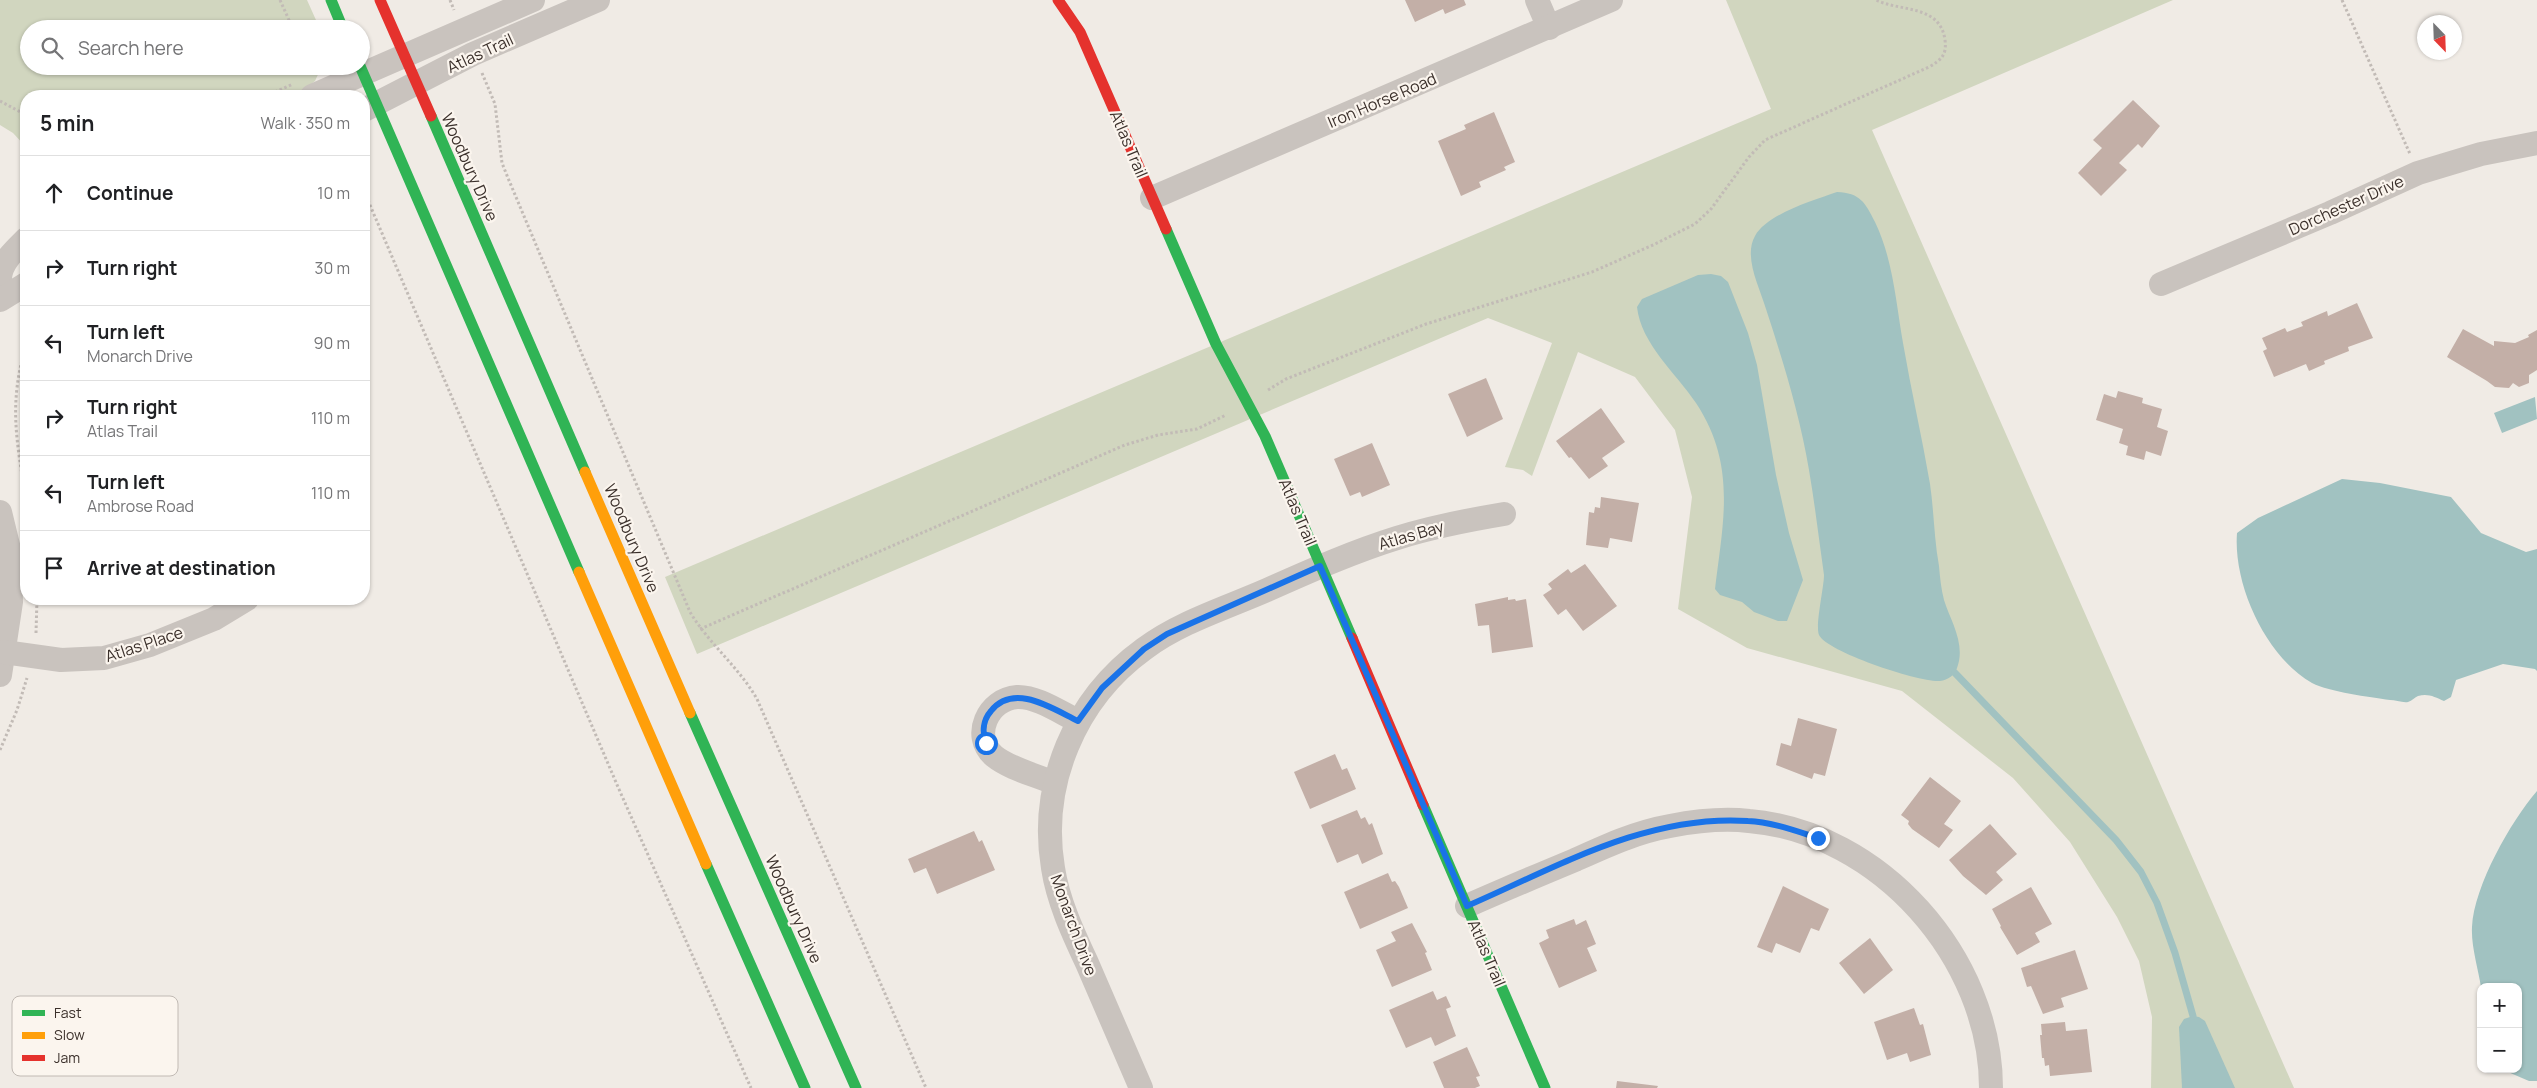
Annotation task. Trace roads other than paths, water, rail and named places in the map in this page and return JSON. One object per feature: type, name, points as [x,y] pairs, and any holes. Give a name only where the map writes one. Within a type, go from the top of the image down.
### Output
[{"type":"main road","points":[[331,0],[339,20]]},
{"type":"main road","name":"Woodbury Drive","points":[[380,0],[762,878],[856,1088]]},
{"type":"main road","name":"Atlas Trail","points":[[1058,0],[1080,32],[1216,344],[1265,436],[1545,1088]]},
{"type":"main road","points":[[362,75],[366,90]]},
{"type":"main road","points":[[370,107],[805,1088]]},
{"type":"street","name":"Atlas Trail","points":[[370,67],[403,56],[533,0]]},
{"type":"street","name":"Atlas Trail","points":[[370,107],[473,54],[598,0]]},
{"type":"street","points":[[1537,0],[1549,28]]},
{"type":"street","name":"Iron Horse Road","points":[[1152,198],[1611,0]]},
{"type":"street","name":"Atlas Trail","points":[[323,90],[352,75]]},
{"type":"street","name":"Dorchester Drive","points":[[2161,284],[2330,213],[2418,173],[2481,154],[2537,142]]},
{"type":"street","points":[[0,278],[1,270],[20,245]]},
{"type":"street","points":[[0,300],[20,288]]},
{"type":"street","points":[[0,512],[9,549],[11,602],[2,664]]},
{"type":"street","name":"Atlas Bay","points":[[1320,566],[1406,535],[1504,514]]},
{"type":"street","name":"Monarch Drive","points":[[1141,1088],[1060,899],[1053,869],[1050,841],[1054,782],[1062,757],[1078,721],[1102,688],[1144,649],[1167,634],[1320,566]]},
{"type":"street","name":"Atlas Place","points":[[2,664],[104,658],[150,645],[214,619],[237,605]]},
{"type":"street","points":[[1054,782],[995,756],[983,736],[984,722],[992,709],[998,704],[1018,697],[1040,703],[1078,721]]},
{"type":"street","points":[[1467,906],[1631,835],[1670,826],[1712,820],[1750,821],[1818,838],[1850,854],[1886,878],[1928,918],[1946,944],[1961,971],[1982,1026],[1991,1074],[1990,1088]]},
{"type":"water","points":[[1837,192],[1851,194],[1865,204],[1881,236],[1890,266],[1930,484],[1942,592],[1959,642],[1960,650],[1956,671],[1946,680],[1940,681],[1914,677],[1875,665],[1839,650],[1819,635],[1818,623],[1824,575],[1809,470],[1801,429],[1754,272],[1751,253],[1755,236],[1770,221],[1792,209]]},
{"type":"water","points":[[1711,274],[1721,276],[1728,282],[1748,333],[1757,365],[1776,475],[1789,533],[1803,580],[1787,621],[1778,621],[1754,612],[1742,602],[1720,595],[1715,589],[1724,494],[1722,471],[1717,449],[1709,426],[1696,403],[1660,358],[1640,321],[1637,307],[1642,299],[1698,275]]},
{"type":"water","points":[[2535,397],[2537,419],[2502,433],[2494,413]]},
{"type":"water","points":[[2342,479],[2380,483],[2451,497],[2481,533],[2526,552],[2537,549],[2537,671],[2535,669],[2503,664],[2456,680],[2451,697],[2444,701],[2425,695],[2406,702],[2339,692],[2312,683],[2295,671],[2280,656],[2256,618],[2241,575],[2237,553],[2237,533],[2258,518]]},
{"type":"water","points":[[2537,791],[2537,1081],[2529,1081],[2510,1073],[2522,1073],[2522,983],[2480,983],[2472,934],[2474,911],[2487,874],[2506,836]]},
{"type":"water","points":[[2193,1016],[2205,1021],[2235,1088],[2182,1088],[2179,1027],[2184,1019]]},
{"type":"waterway","points":[[1955,673],[2116,840],[2141,872],[2157,903],[2175,953],[2193,1016]]}]
